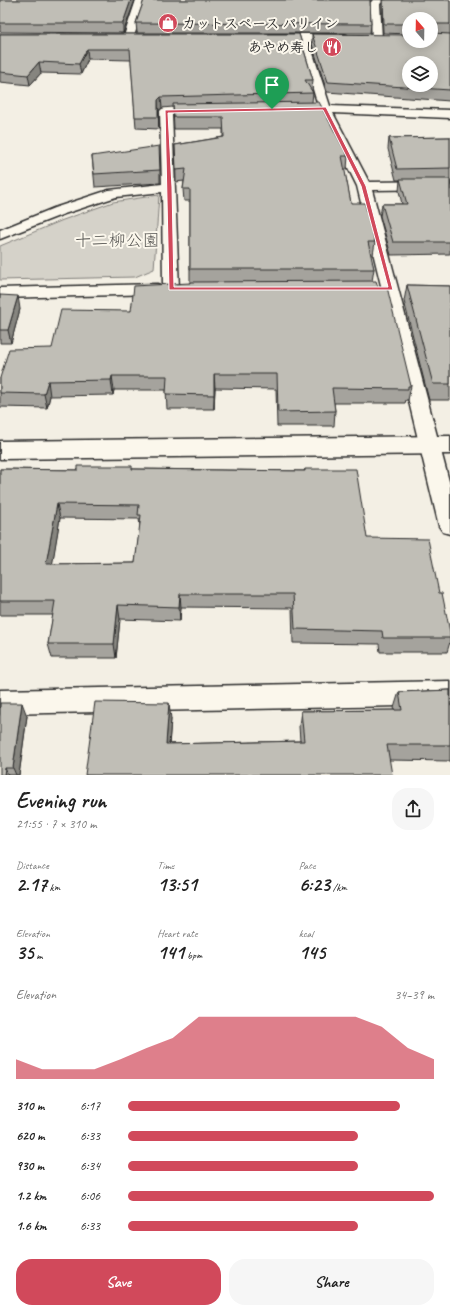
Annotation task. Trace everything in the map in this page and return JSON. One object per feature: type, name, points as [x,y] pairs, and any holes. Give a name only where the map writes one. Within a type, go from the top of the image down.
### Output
[{"type":"street","points":[[256,38],[390,39]]},
{"type":"street","points":[[113,39],[144,39]]},
{"type":"street","points":[[0,450],[440,445]]},
{"type":"lane","points":[[128,39],[141,0]]},
{"type":"lane","points":[[377,39],[375,3],[380,0]]},
{"type":"lane","points":[[303,38],[325,108],[364,186],[391,289],[440,445],[450,526]]},
{"type":"lane","points":[[301,109],[325,108],[450,114]]},
{"type":"lane","points":[[171,289],[166,111],[206,111]]},
{"type":"lane","points":[[364,186],[450,185]]},
{"type":"lane","points":[[0,235],[59,211],[114,193],[169,187]]},
{"type":"lane","points":[[0,292],[187,289]]},
{"type":"lane","points":[[0,702],[450,693]]},
{"type":"green space","name":"十二柳公園","points":[[159,195],[154,269],[135,277],[0,280],[0,246],[63,220],[113,202]]},
{"type":"building","points":[[0,0],[131,0],[123,23],[0,23]]},
{"type":"building","points":[[144,0],[370,0],[371,24],[136,23]]},
{"type":"building","points":[[383,0],[450,0],[450,24],[438,24],[438,12],[402,12],[402,24],[384,24]]},
{"type":"building","points":[[438,33],[450,34],[450,90],[438,89],[438,56],[402,56],[402,87],[328,82],[312,34],[402,35],[402,48],[438,48]]},
{"type":"building","points":[[0,34],[299,34],[313,80],[305,80],[313,93],[161,97],[158,100],[158,117],[135,117],[130,49],[87,49],[79,64],[39,62],[28,75],[0,72]]},
{"type":"building","points":[[319,102],[348,156],[342,156],[351,203],[365,203],[375,242],[368,242],[374,269],[190,269],[190,189],[183,189],[186,169],[176,170],[175,145],[224,137],[223,117],[174,117],[173,104]]},
{"type":"building","points":[[450,137],[450,168],[397,169],[389,138]]},
{"type":"building","points":[[159,146],[160,170],[94,174],[92,156]]},
{"type":"building","points":[[400,179],[450,179],[450,242],[393,242],[382,204],[407,204]]},
{"type":"building","points":[[376,281],[378,287],[387,287],[411,386],[408,386],[408,389],[332,388],[335,411],[278,412],[277,374],[214,374],[214,395],[166,394],[167,376],[112,376],[111,380],[48,381],[44,394],[0,393],[0,378],[9,349],[52,348],[61,310],[131,311],[134,286],[190,282]]},
{"type":"building","points":[[407,285],[450,286],[450,384],[433,384]]},
{"type":"building","points":[[0,295],[18,296],[8,330],[0,330]]},
{"type":"building","points":[[78,466],[132,466],[132,469],[305,471],[305,469],[356,469],[367,538],[428,539],[439,593],[442,593],[450,638],[383,638],[382,631],[295,629],[293,594],[180,594],[179,607],[118,605],[114,644],[48,644],[55,601],[0,601],[0,469],[78,470]],"holes":[[[57,504],[139,505],[138,515],[141,515],[135,563],[46,564]]]},
{"type":"building","points":[[450,690],[450,745],[387,745],[392,775],[85,775],[95,702],[169,703],[166,744],[304,741],[301,711],[402,710],[399,692]]},
{"type":"building","points":[[0,703],[22,703],[13,768],[5,768],[4,775],[0,775]]},
{"type":"place","name":"カットスペース パリイン","points":[[168,23]]},
{"type":"place","name":"あやめ寿し","points":[[332,47]]},
{"type":"route","points":[[325,108],[364,186],[391,289],[171,289],[166,111],[272,109],[325,108]]}]
